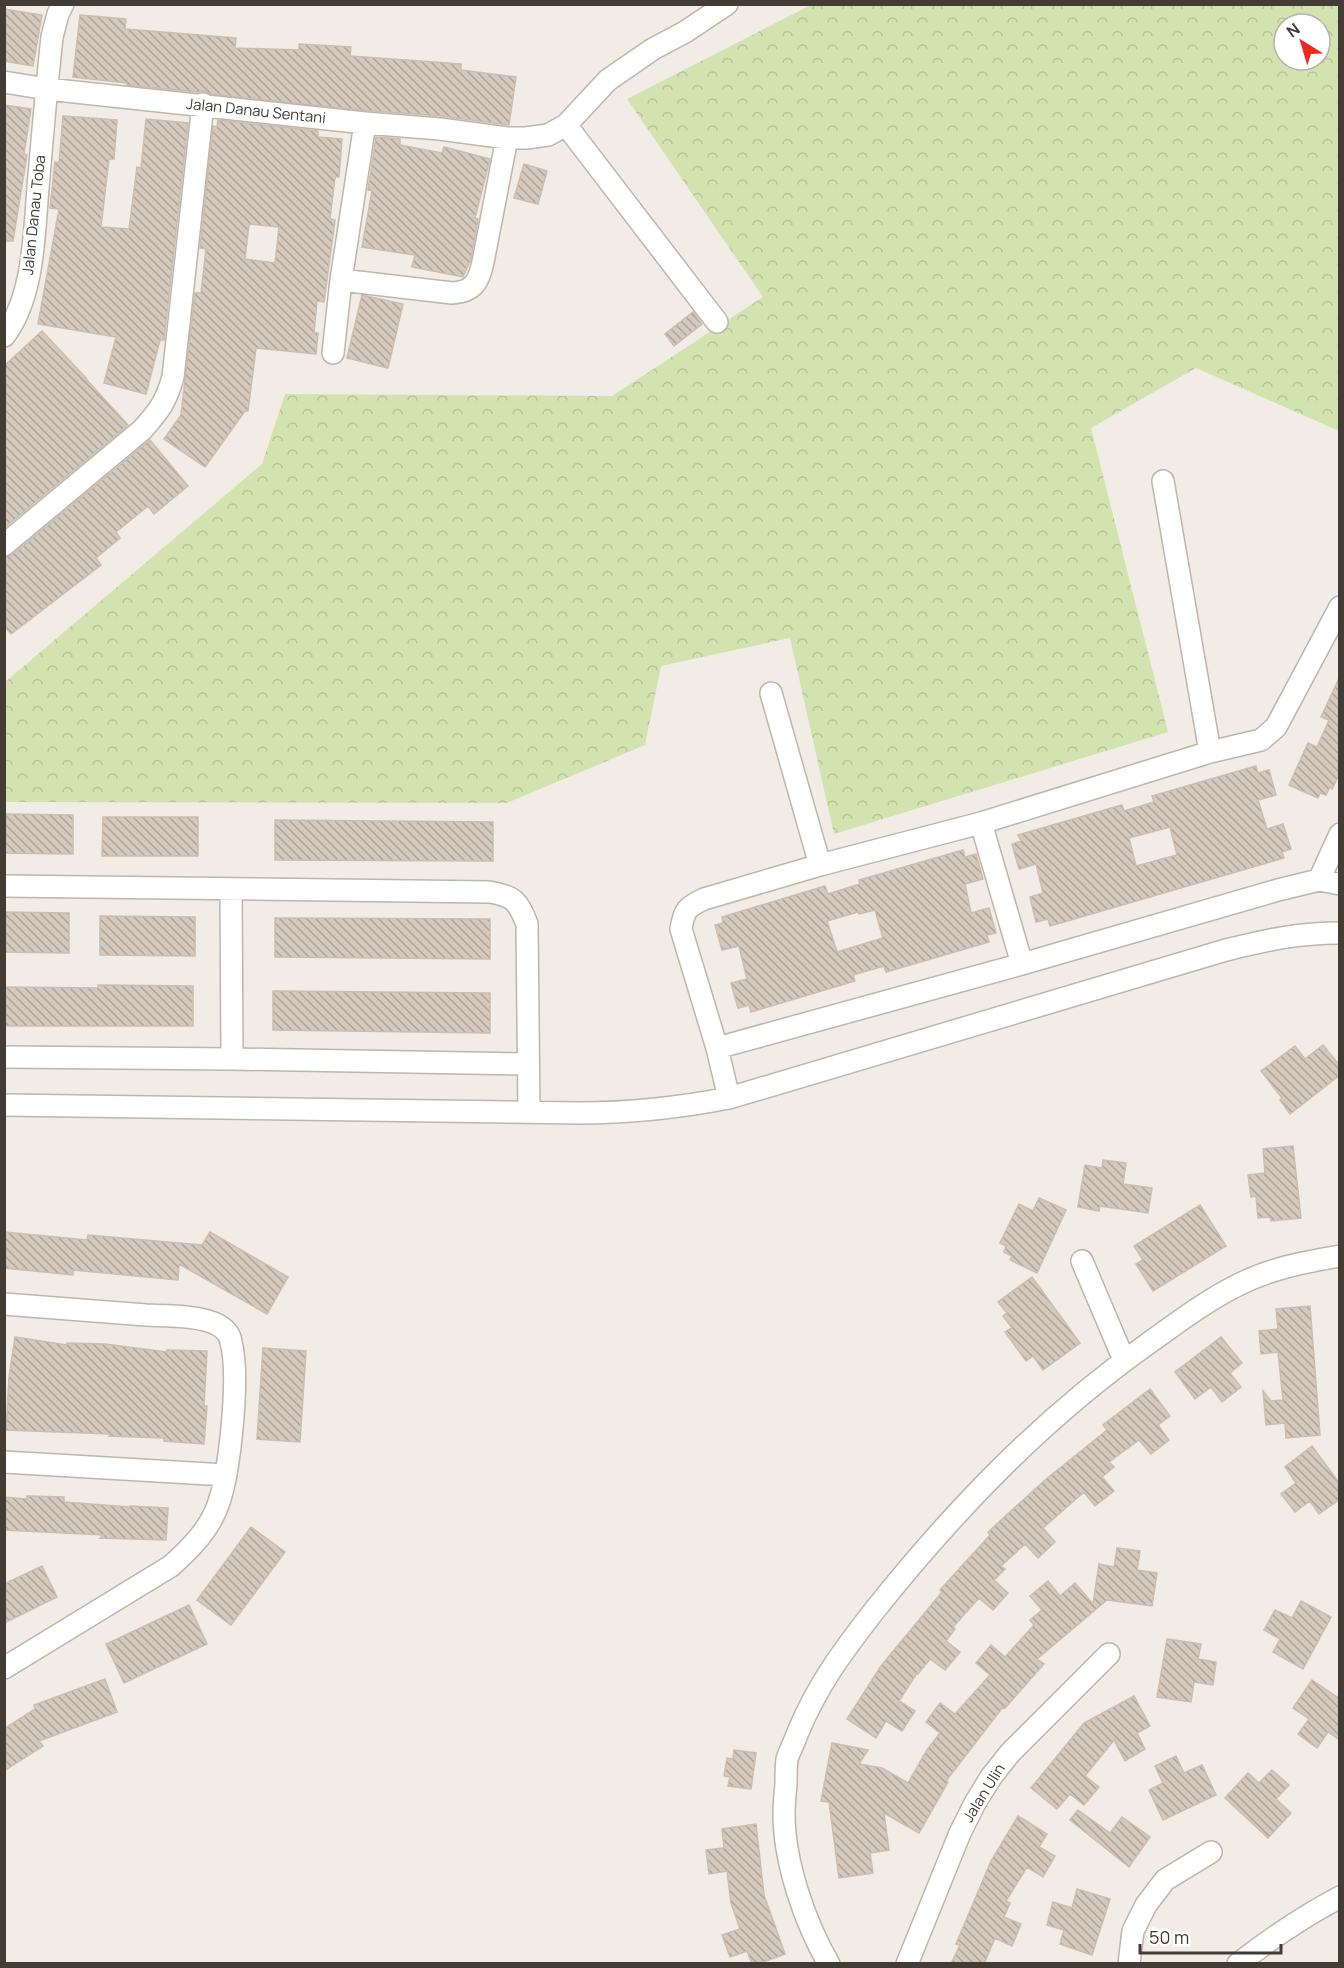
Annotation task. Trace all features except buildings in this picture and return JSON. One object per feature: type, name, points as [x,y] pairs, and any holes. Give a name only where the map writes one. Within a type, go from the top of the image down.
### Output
[{"type":"street","name":"Jalan Danau Toba","points":[[4,336],[14,324],[23,298],[31,260],[52,37],[63,4]]},
{"type":"street","points":[[717,322],[566,125],[608,80],[652,48],[685,32],[727,4]]},
{"type":"street","name":"Jalan Danau Sentani","points":[[4,82],[47,89],[440,129],[507,138],[548,135],[566,125]]},
{"type":"street","points":[[4,545],[142,430],[168,397],[173,377],[203,104]]},
{"type":"street","points":[[333,353],[341,280],[366,123]]},
{"type":"street","points":[[341,280],[453,293],[463,293],[472,287],[480,277],[507,138]]},
{"type":"street","points":[[1163,481],[1210,752]]},
{"type":"street","points":[[729,1098],[717,1048],[681,929],[684,914],[690,906],[704,899],[819,865],[981,823],[1210,752],[1261,740],[1276,727],[1340,607]]},
{"type":"street","points":[[771,693],[819,865]]},
{"type":"street","points":[[981,823],[1022,964]]},
{"type":"street","points":[[1319,880],[1340,834]]},
{"type":"street","points":[[717,1048],[1022,964],[1278,890],[1319,880],[1340,884]]},
{"type":"street","points":[[4,885],[505,894],[515,900],[527,924],[529,1112]]},
{"type":"street","points":[[231,889],[232,1059]]},
{"type":"street","points":[[4,1105],[628,1113],[678,1108],[729,1098],[1226,951],[1307,933],[1340,933]]},
{"type":"street","points":[[4,1057],[527,1064]]},
{"type":"street","points":[[829,1964],[803,1908],[790,1863],[783,1815],[788,1760],[807,1711],[824,1678],[848,1644],[901,1577],[1015,1452],[1124,1360],[1197,1309],[1240,1284],[1282,1267],[1340,1256]]},
{"type":"street","points":[[1082,1261],[1124,1360]]},
{"type":"street","points":[[4,1304],[204,1320],[226,1331],[231,1341],[235,1377],[226,1475],[218,1504],[208,1527],[190,1549],[171,1566],[4,1668]]},
{"type":"street","points":[[4,1462],[226,1475]]},
{"type":"street","name":"Jalan Ulin","points":[[908,1964],[960,1833],[991,1777],[1010,1753],[1109,1654]]},
{"type":"street","points":[[1129,1964],[1132,1931],[1146,1905],[1165,1880],[1211,1852]]},
{"type":"street","points":[[1238,1964],[1262,1945],[1340,1898]]},
{"type":"green space","points":[[811,5],[1339,5],[1339,431],[1196,368],[1091,428],[1168,732],[834,834],[790,638],[661,666],[645,745],[507,803],[5,802],[4,683],[262,464],[285,394],[612,396],[763,297],[627,99]]}]
